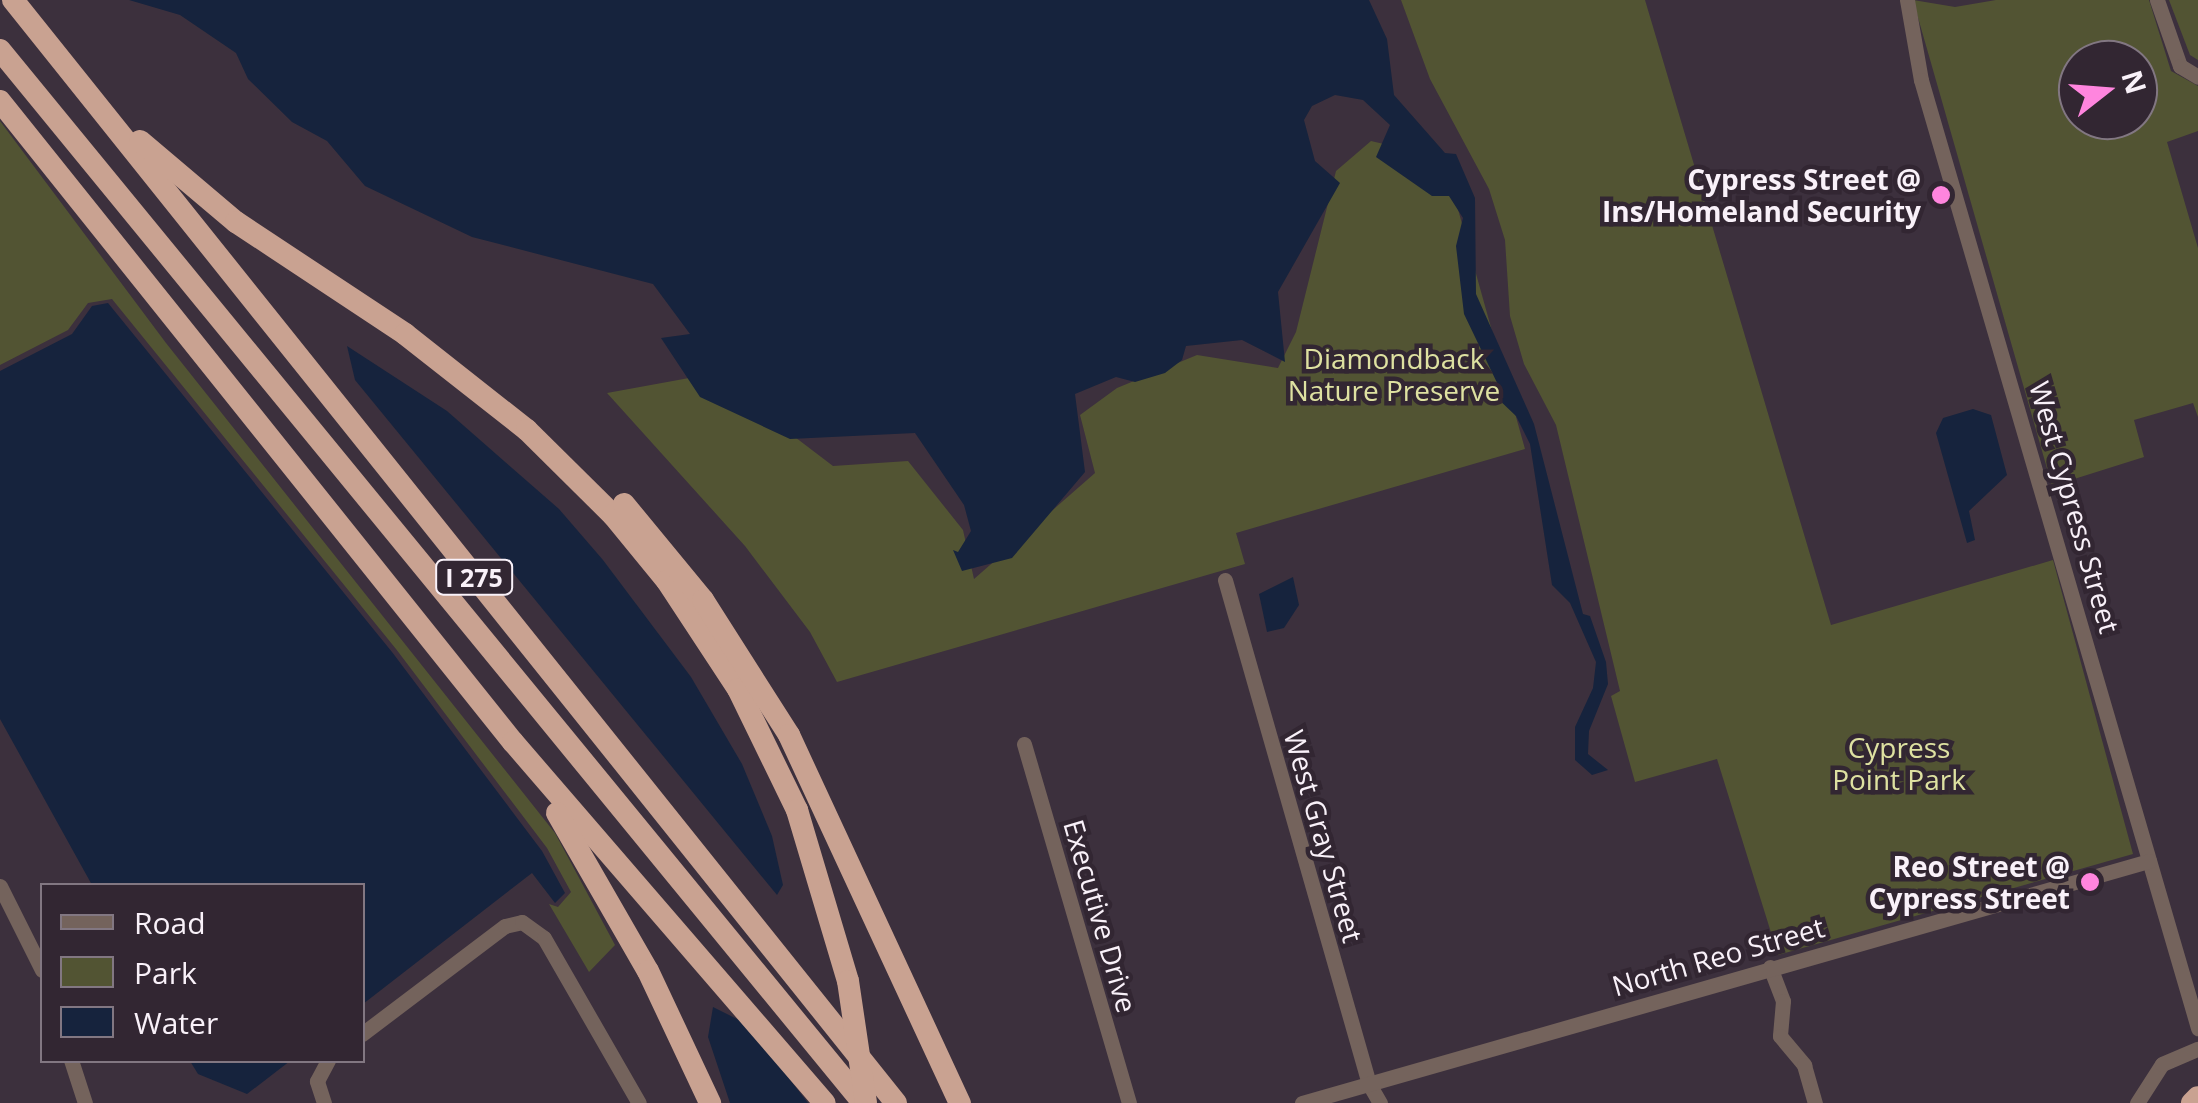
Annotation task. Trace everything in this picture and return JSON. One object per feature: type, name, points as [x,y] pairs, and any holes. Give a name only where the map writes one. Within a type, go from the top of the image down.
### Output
[{"type":"highway","name":"I 275","points":[[13,0],[896,1103]]},
{"type":"highway","name":"I 275","points":[[0,50],[864,1103]]},
{"type":"highway","points":[[53,50],[196,190],[405,334],[556,456],[640,546],[694,618],[760,729],[797,810],[848,981],[864,1103]]},
{"type":"highway","points":[[0,101],[513,742],[825,1103]]},
{"type":"highway","points":[[405,334],[468,369],[553,436],[630,510],[703,600],[805,764],[960,1103]]},
{"type":"highway","points":[[513,742],[620,920],[710,1103]]},
{"type":"highway","points":[[2192,1103],[2198,1097]]},
{"type":"street","name":"West Cypress Street","points":[[1908,0],[1921,80],[2198,1028]]},
{"type":"street","points":[[2156,0],[2180,66],[2198,77]]},
{"type":"street","name":"West Gray Street","points":[[1225,580],[1368,1084],[1380,1103]]},
{"type":"street","name":"Executive Drive","points":[[1024,744],[1129,1103]]},
{"type":"street","name":"North Reo Street","points":[[1302,1103],[2149,861]]},
{"type":"street","points":[[0,886],[40,966]]},
{"type":"street","points":[[365,1032],[504,926],[522,922],[544,938],[638,1103]]},
{"type":"street","points":[[1770,967],[1783,1001],[1780,1036],[1804,1065],[1815,1103]]},
{"type":"street","points":[[2137,1103],[2162,1064],[2198,1049]]},
{"type":"street","points":[[72,1063],[85,1103]]},
{"type":"street","points":[[324,1103],[317,1081],[326,1063]]},
{"type":"green space","name":"Cypress Point Park","points":[[1401,0],[1645,0],[1831,625],[2053,560],[2133,854],[1778,955],[1717,759],[1635,782],[1611,696],[1620,691],[1556,425],[1524,364],[1510,316],[1505,240],[1489,189],[1430,79]]},
{"type":"green space","points":[[1913,0],[1955,7],[1996,0],[2149,0],[2171,71],[2198,86],[2198,131],[2167,142],[2198,248],[2198,417],[2193,403],[2134,420],[2144,457],[2052,486]]},
{"type":"green space","points":[[2169,0],[2198,0],[2198,60],[2190,55]]},
{"type":"green space","points":[[0,121],[166,343],[555,833],[615,945],[589,972],[549,904],[558,907],[571,892],[547,848],[396,649],[112,299],[88,303],[68,330],[0,365]]},
{"type":"green space","name":"Diamondback Nature Preserve","points":[[1371,141],[1414,151],[1454,195],[1525,449],[1236,533],[1245,564],[837,682],[810,632],[745,546],[607,393],[700,376],[733,390],[833,466],[908,461],[963,530],[974,579],[1095,473],[1080,415],[1117,388],[1197,355],[1278,368],[1296,332],[1336,171]]},
{"type":"water","points":[[129,0],[1369,0],[1387,39],[1394,95],[1445,153],[1456,154],[1475,198],[1476,294],[1534,424],[1583,614],[1590,616],[1606,662],[1608,684],[1589,731],[1588,754],[1608,770],[1592,775],[1575,760],[1575,727],[1593,688],[1596,662],[1570,603],[1552,585],[1530,444],[1516,416],[1494,395],[1500,389],[1464,314],[1456,246],[1463,218],[1449,196],[1432,196],[1376,157],[1390,125],[1363,100],[1335,95],[1312,106],[1304,120],[1315,161],[1340,183],[1278,292],[1285,362],[1242,340],[1186,346],[1182,360],[1165,373],[1135,382],[1116,377],[1075,394],[1085,472],[1012,558],[962,571],[953,550],[958,552],[971,531],[964,505],[915,433],[790,439],[700,397],[661,338],[690,334],[653,284],[472,237],[365,186],[327,141],[292,122],[248,79],[236,53],[180,15]]},
{"type":"water","points":[[108,303],[392,652],[542,851],[565,893],[555,903],[532,873],[365,1002],[365,883],[91,883],[0,719],[0,371],[72,334],[92,306]]},
{"type":"water","points":[[347,346],[447,411],[559,509],[603,560],[691,677],[742,764],[772,836],[783,885],[777,895],[355,380]]},
{"type":"water","points":[[1973,409],[1991,415],[2007,475],[1969,511],[1975,540],[1967,543],[1936,433],[1943,418]]},
{"type":"water","points":[[1293,577],[1299,605],[1284,628],[1267,632],[1259,594]]},
{"type":"water","points":[[713,1007],[747,1024],[808,1103],[730,1103],[708,1037]]},
{"type":"water","points":[[191,1063],[287,1063],[247,1094],[198,1074]]},
{"type":"place","name":"Cypress Street @ Ins/Homeland Security","points":[[1941,195]]},
{"type":"place","name":"Reo Street @ Cypress Street","points":[[2090,882]]}]
